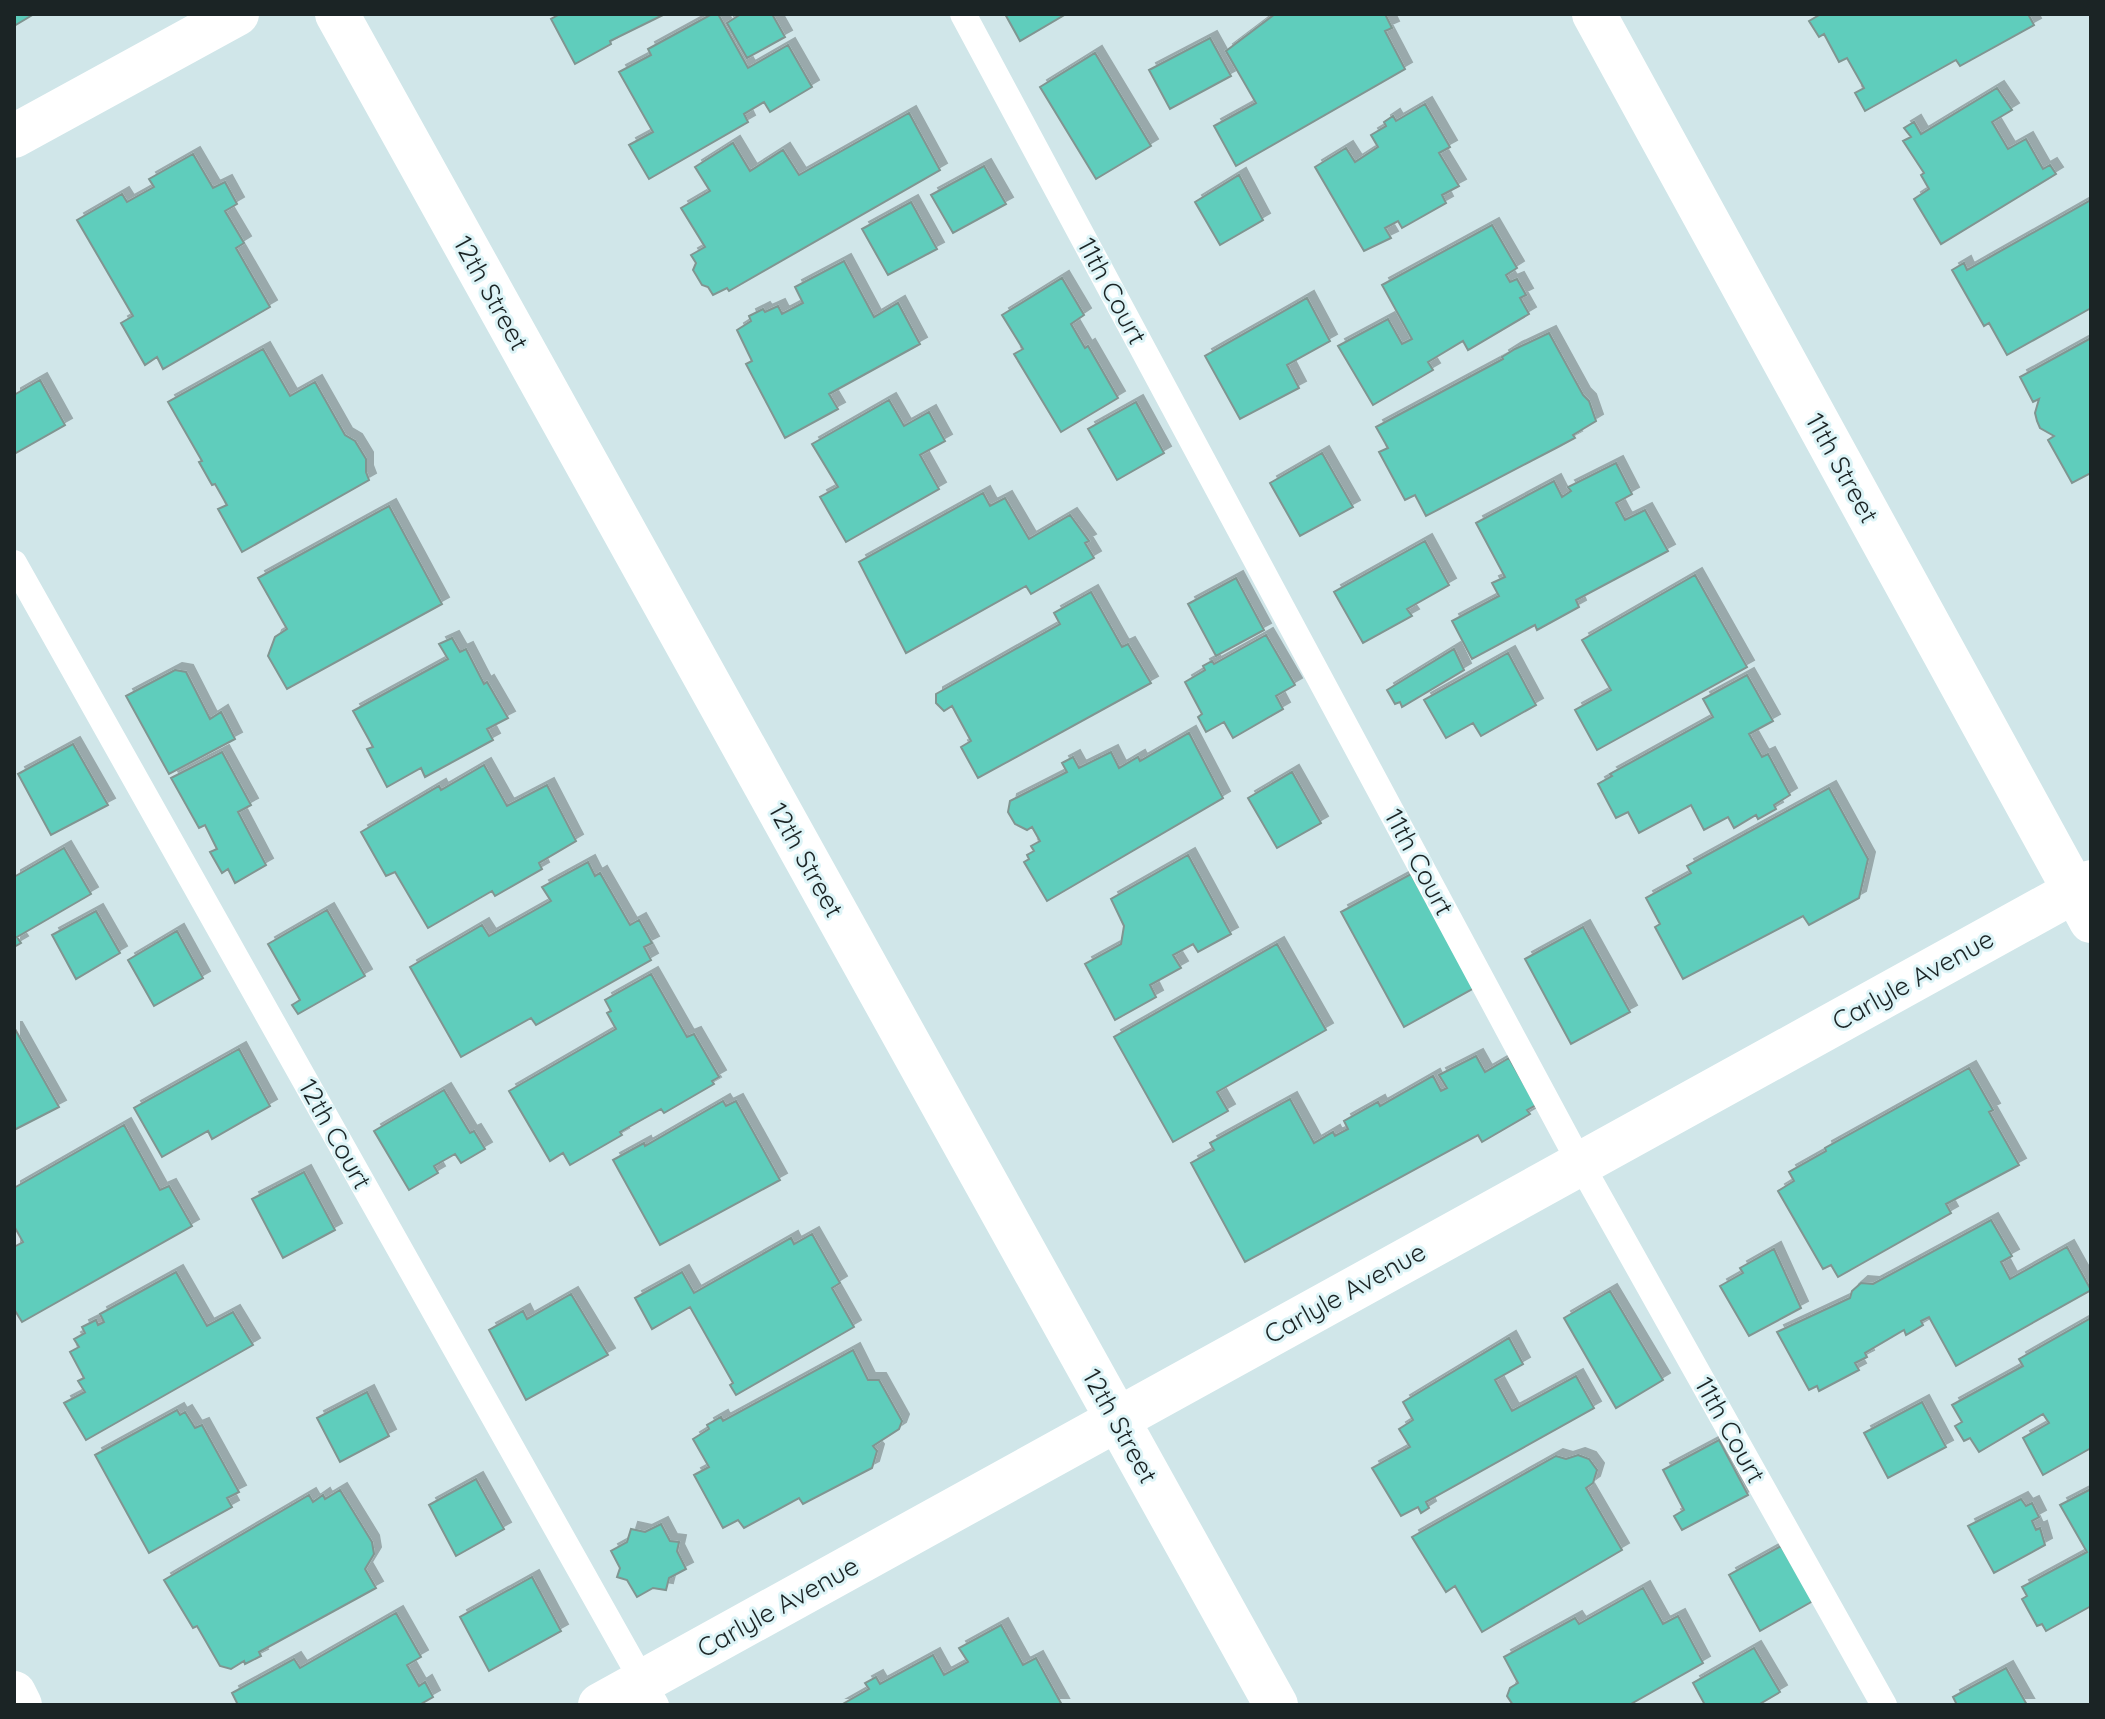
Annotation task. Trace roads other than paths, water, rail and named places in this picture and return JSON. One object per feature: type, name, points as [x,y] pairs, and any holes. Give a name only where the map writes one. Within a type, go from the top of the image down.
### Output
[{"type":"street","points":[[14,136],[237,14]]},
{"type":"street","name":"12th Street","points":[[337,14],[1276,1705]]},
{"type":"street","name":"11th Street","points":[[1594,14],[2085,898]]},
{"type":"street","name":"Carlyle Avenue","points":[[600,1705],[649,1693],[1117,1419],[1580,1163],[2085,898]]},
{"type":"street","points":[[14,1693],[20,1705]]},
{"type":"lane","name":"11th Court","points":[[963,14],[1580,1163],[1884,1705]]},
{"type":"lane","name":"12th Court","points":[[14,563],[649,1693]]}]
